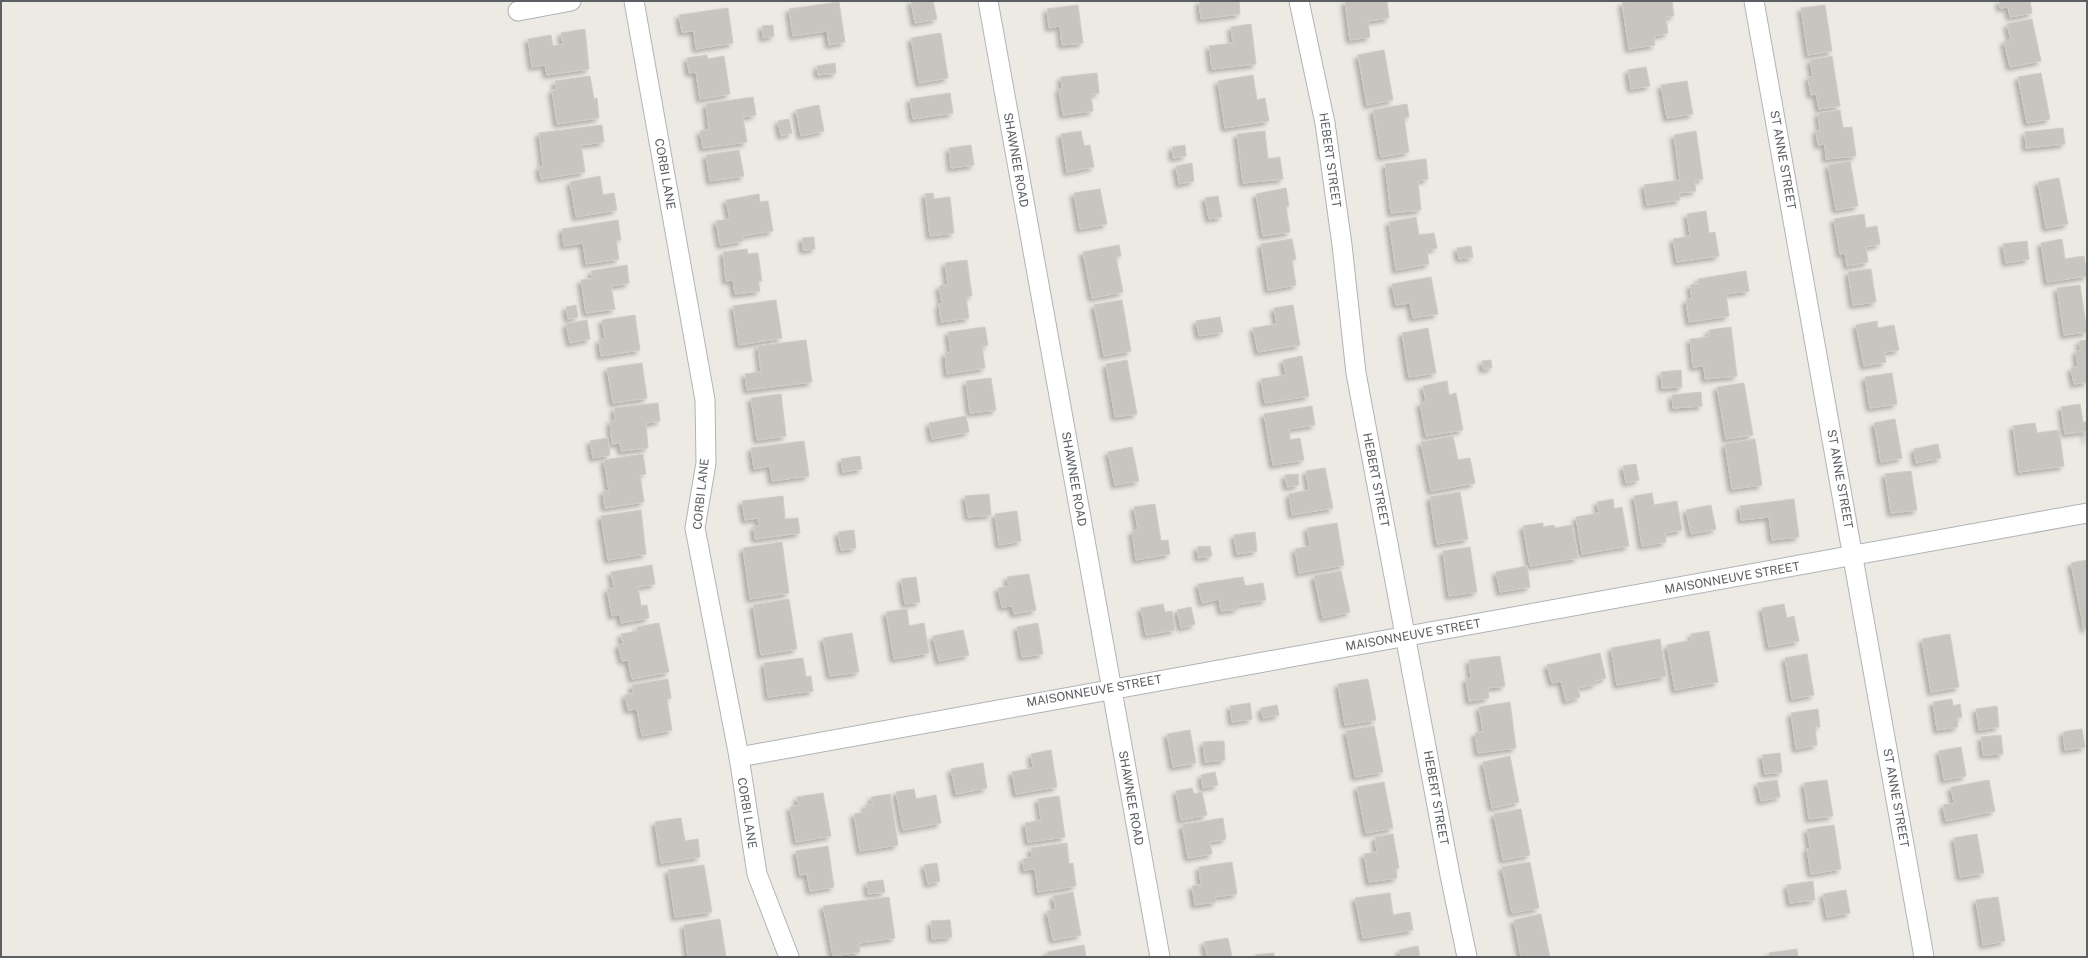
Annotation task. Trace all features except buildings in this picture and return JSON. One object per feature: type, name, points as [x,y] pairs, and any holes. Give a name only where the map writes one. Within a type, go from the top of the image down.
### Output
[{"type":"street","points":[[518,11],[571,1]]},
{"type":"street","name":"CORBI LANE","points":[[634,1],[705,400],[706,463],[695,528],[739,757],[757,874],[789,957]]},
{"type":"street","name":"SHAWNEE ROAD","points":[[988,1],[1160,957]]},
{"type":"street","name":"HEBERT STREET","points":[[1299,1],[1325,123],[1342,245],[1356,373],[1450,875],[1467,957]]},
{"type":"street","name":"ST ANNE STREET","points":[[1754,1],[1924,957]]},
{"type":"street","name":"MAISONNEUVE STREET","points":[[739,757],[1111,687],[1853,557],[2087,513]]}]
